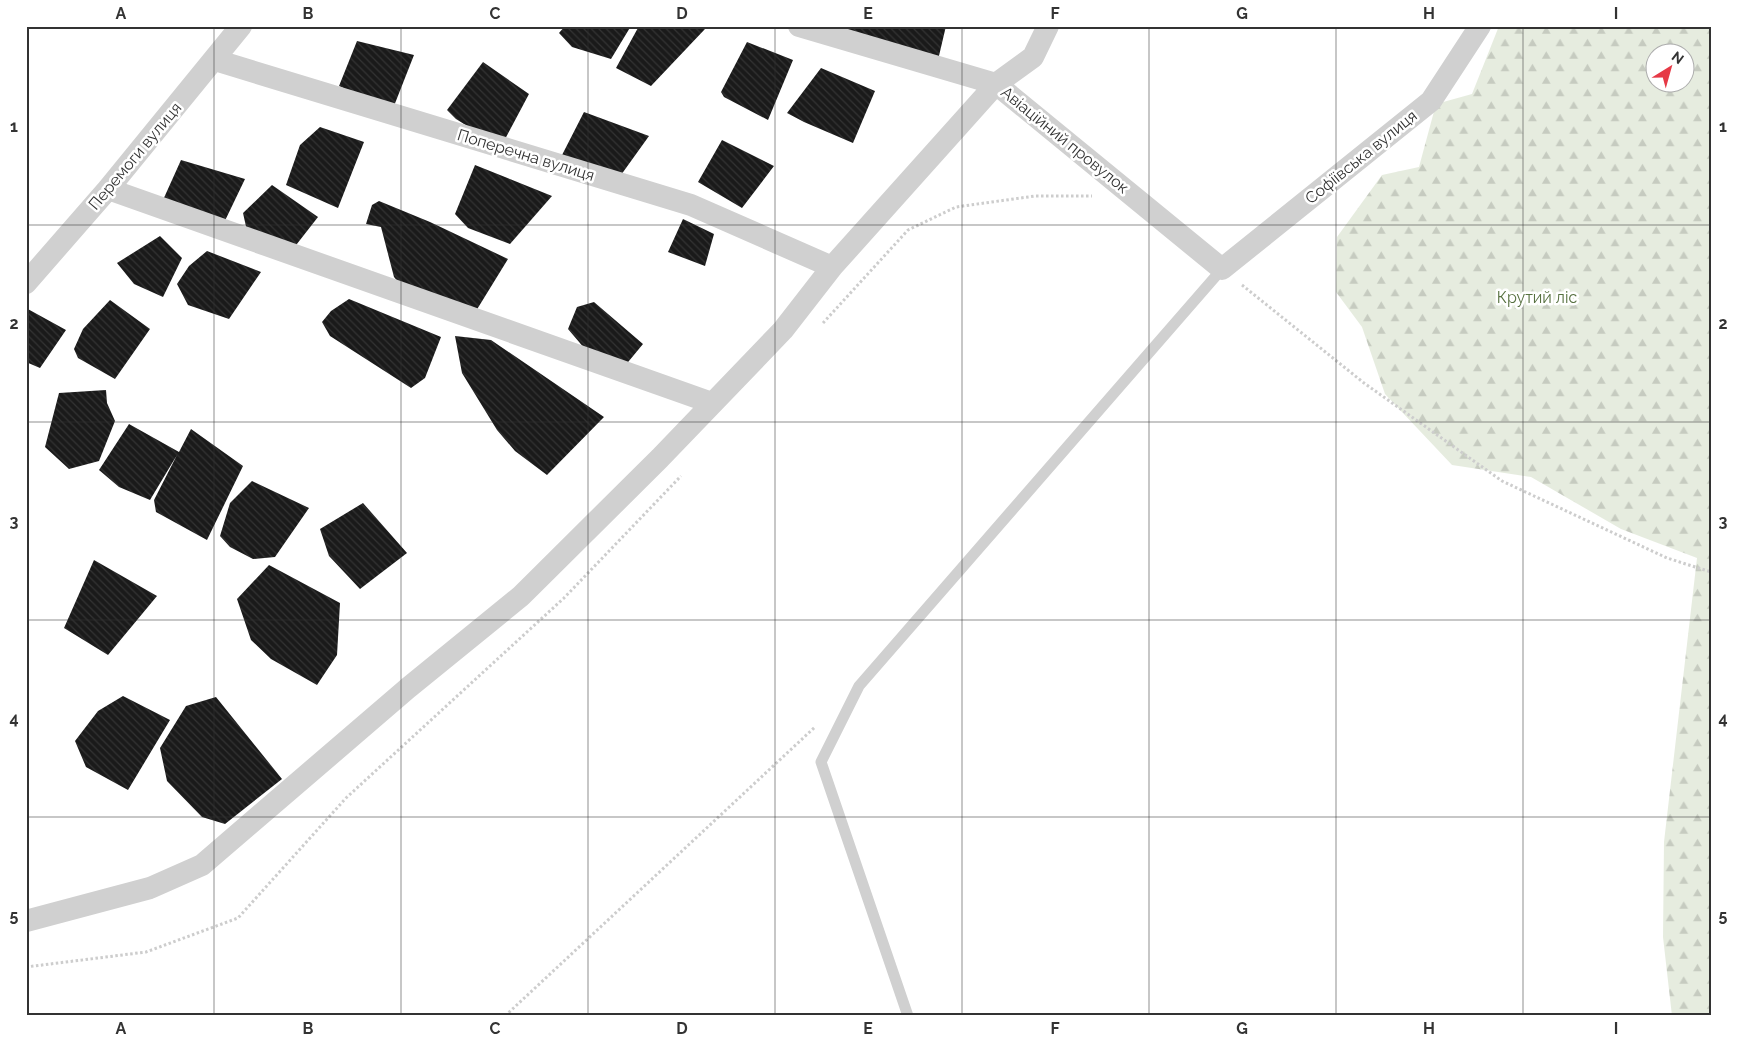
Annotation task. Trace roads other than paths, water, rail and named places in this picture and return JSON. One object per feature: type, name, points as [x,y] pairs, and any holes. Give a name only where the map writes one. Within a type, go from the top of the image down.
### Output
[{"type":"street","name":"Перемоги вулиця","points":[[26,283],[108,189],[241,26]]},
{"type":"street","name":"Авіаційний провулок","points":[[799,26],[996,84],[1222,269]]},
{"type":"street","points":[[26,921],[150,888],[202,865],[408,688],[521,596],[783,330],[832,266],[996,84],[1033,57],[1048,26]]},
{"type":"street","name":"Софіївська вулиця","points":[[1222,269],[1431,101],[1480,26]]},
{"type":"street","name":"Поперечна вулиця","points":[[215,60],[691,205],[832,266]]},
{"type":"street","points":[[108,189],[712,404]]},
{"type":"lane","points":[[908,1016],[821,762],[859,686],[1222,269]]},
{"type":"park label","name":"Крутий ліс","points":[[1537,297]]}]
